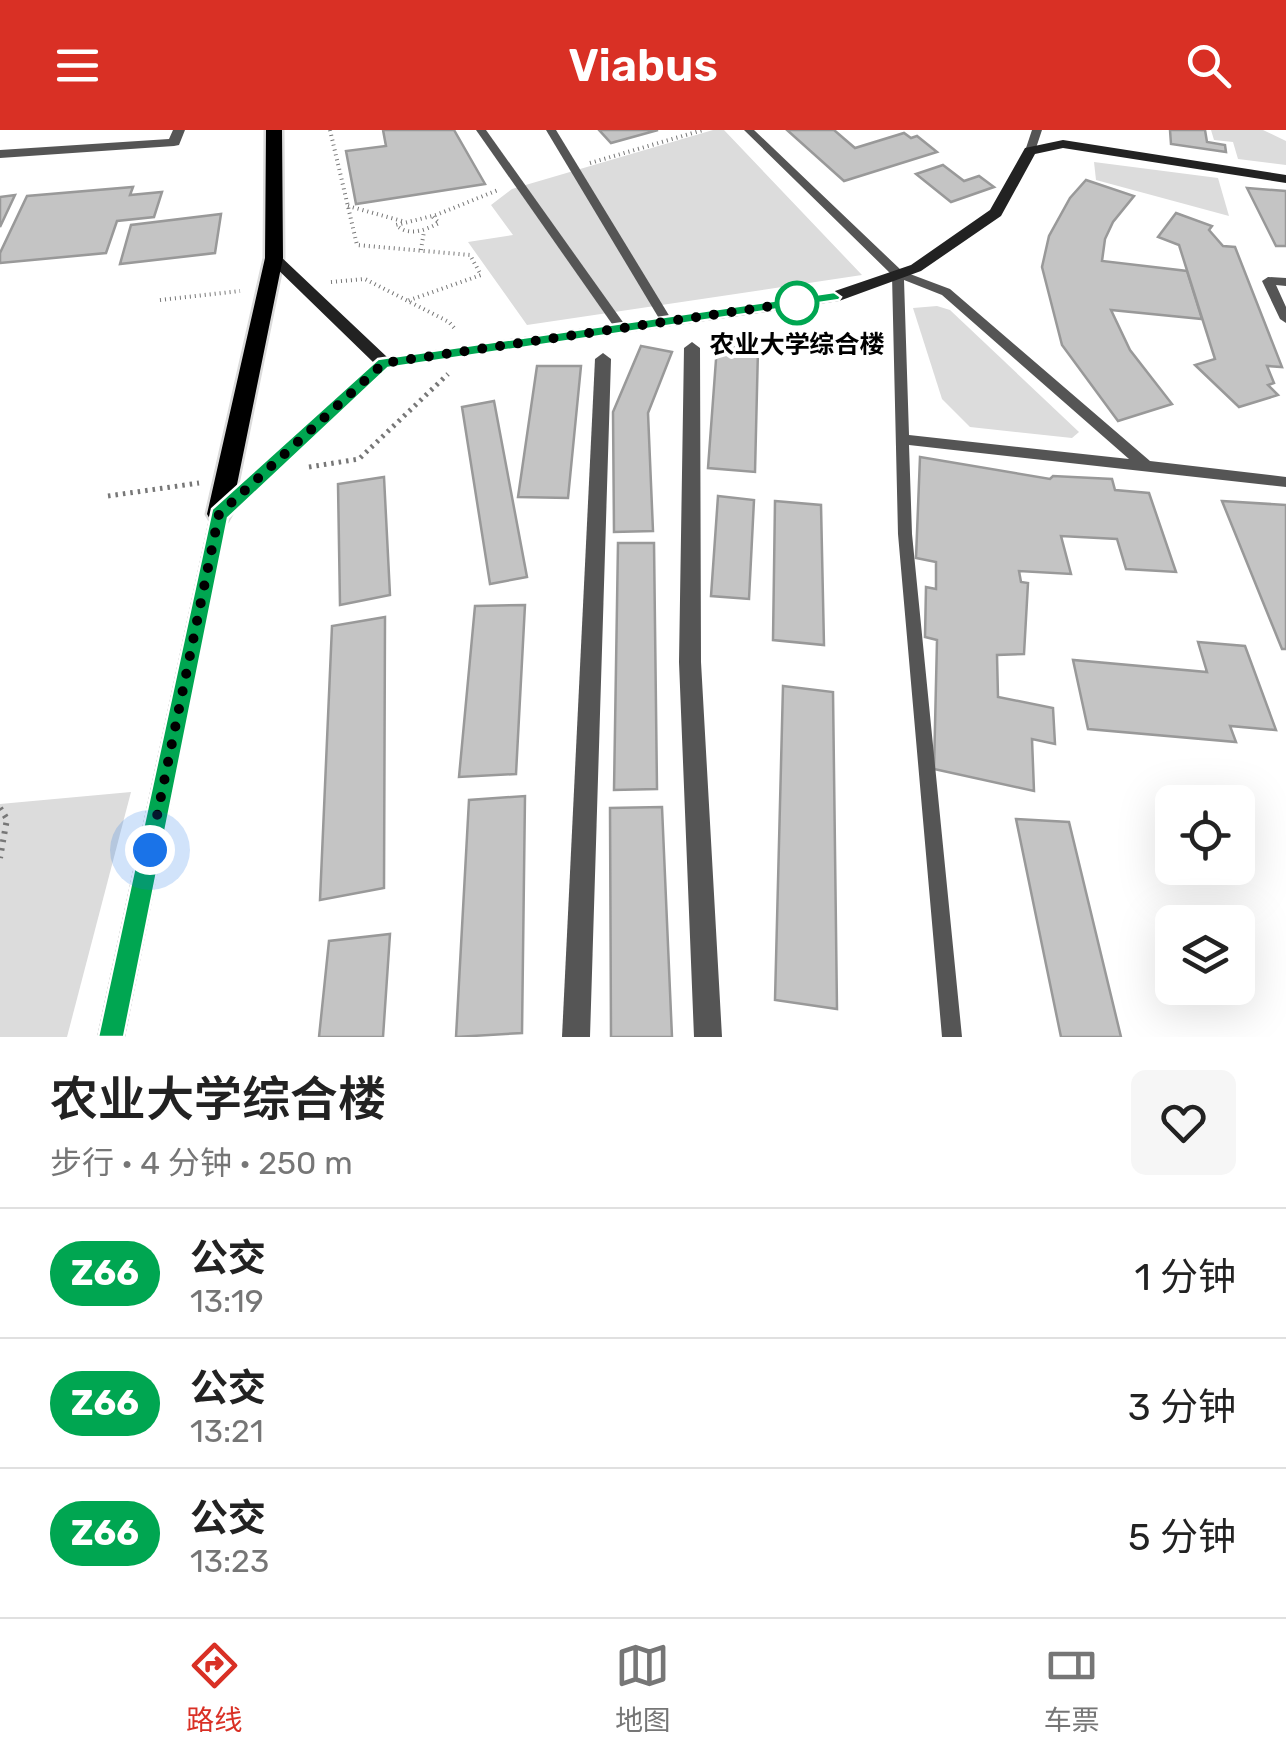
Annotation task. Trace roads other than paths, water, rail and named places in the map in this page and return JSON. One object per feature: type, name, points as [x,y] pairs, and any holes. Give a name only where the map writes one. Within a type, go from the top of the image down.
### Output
[{"type":"main road","points":[[219,514],[274,258],[274,130]]},
{"type":"street","points":[[0,154],[174,142],[179,130]]},
{"type":"street","points":[[111,1037],[219,514],[384,363],[834,297],[916,268],[996,213],[1030,152],[1063,144],[1286,179]]},
{"type":"street","points":[[274,258],[384,363]]},
{"type":"street","points":[[692,348],[690,662],[708,1037]]},
{"type":"street","points":[[576,1037],[602,359]]},
{"type":"lane","points":[[481,130],[621,328]]},
{"type":"lane","points":[[550,130],[667,322]]},
{"type":"lane","points":[[750,130],[898,274],[946,292],[1145,465]]},
{"type":"lane","points":[[1030,152],[1032,132]]},
{"type":"lane","points":[[898,274],[905,534],[952,1037]]},
{"type":"lane","points":[[1286,282],[1268,281],[1286,319]]},
{"type":"lane","points":[[902,439],[1286,482]]},
{"type":"place","name":"农业大学综合楼","points":[[797,303]]}]
